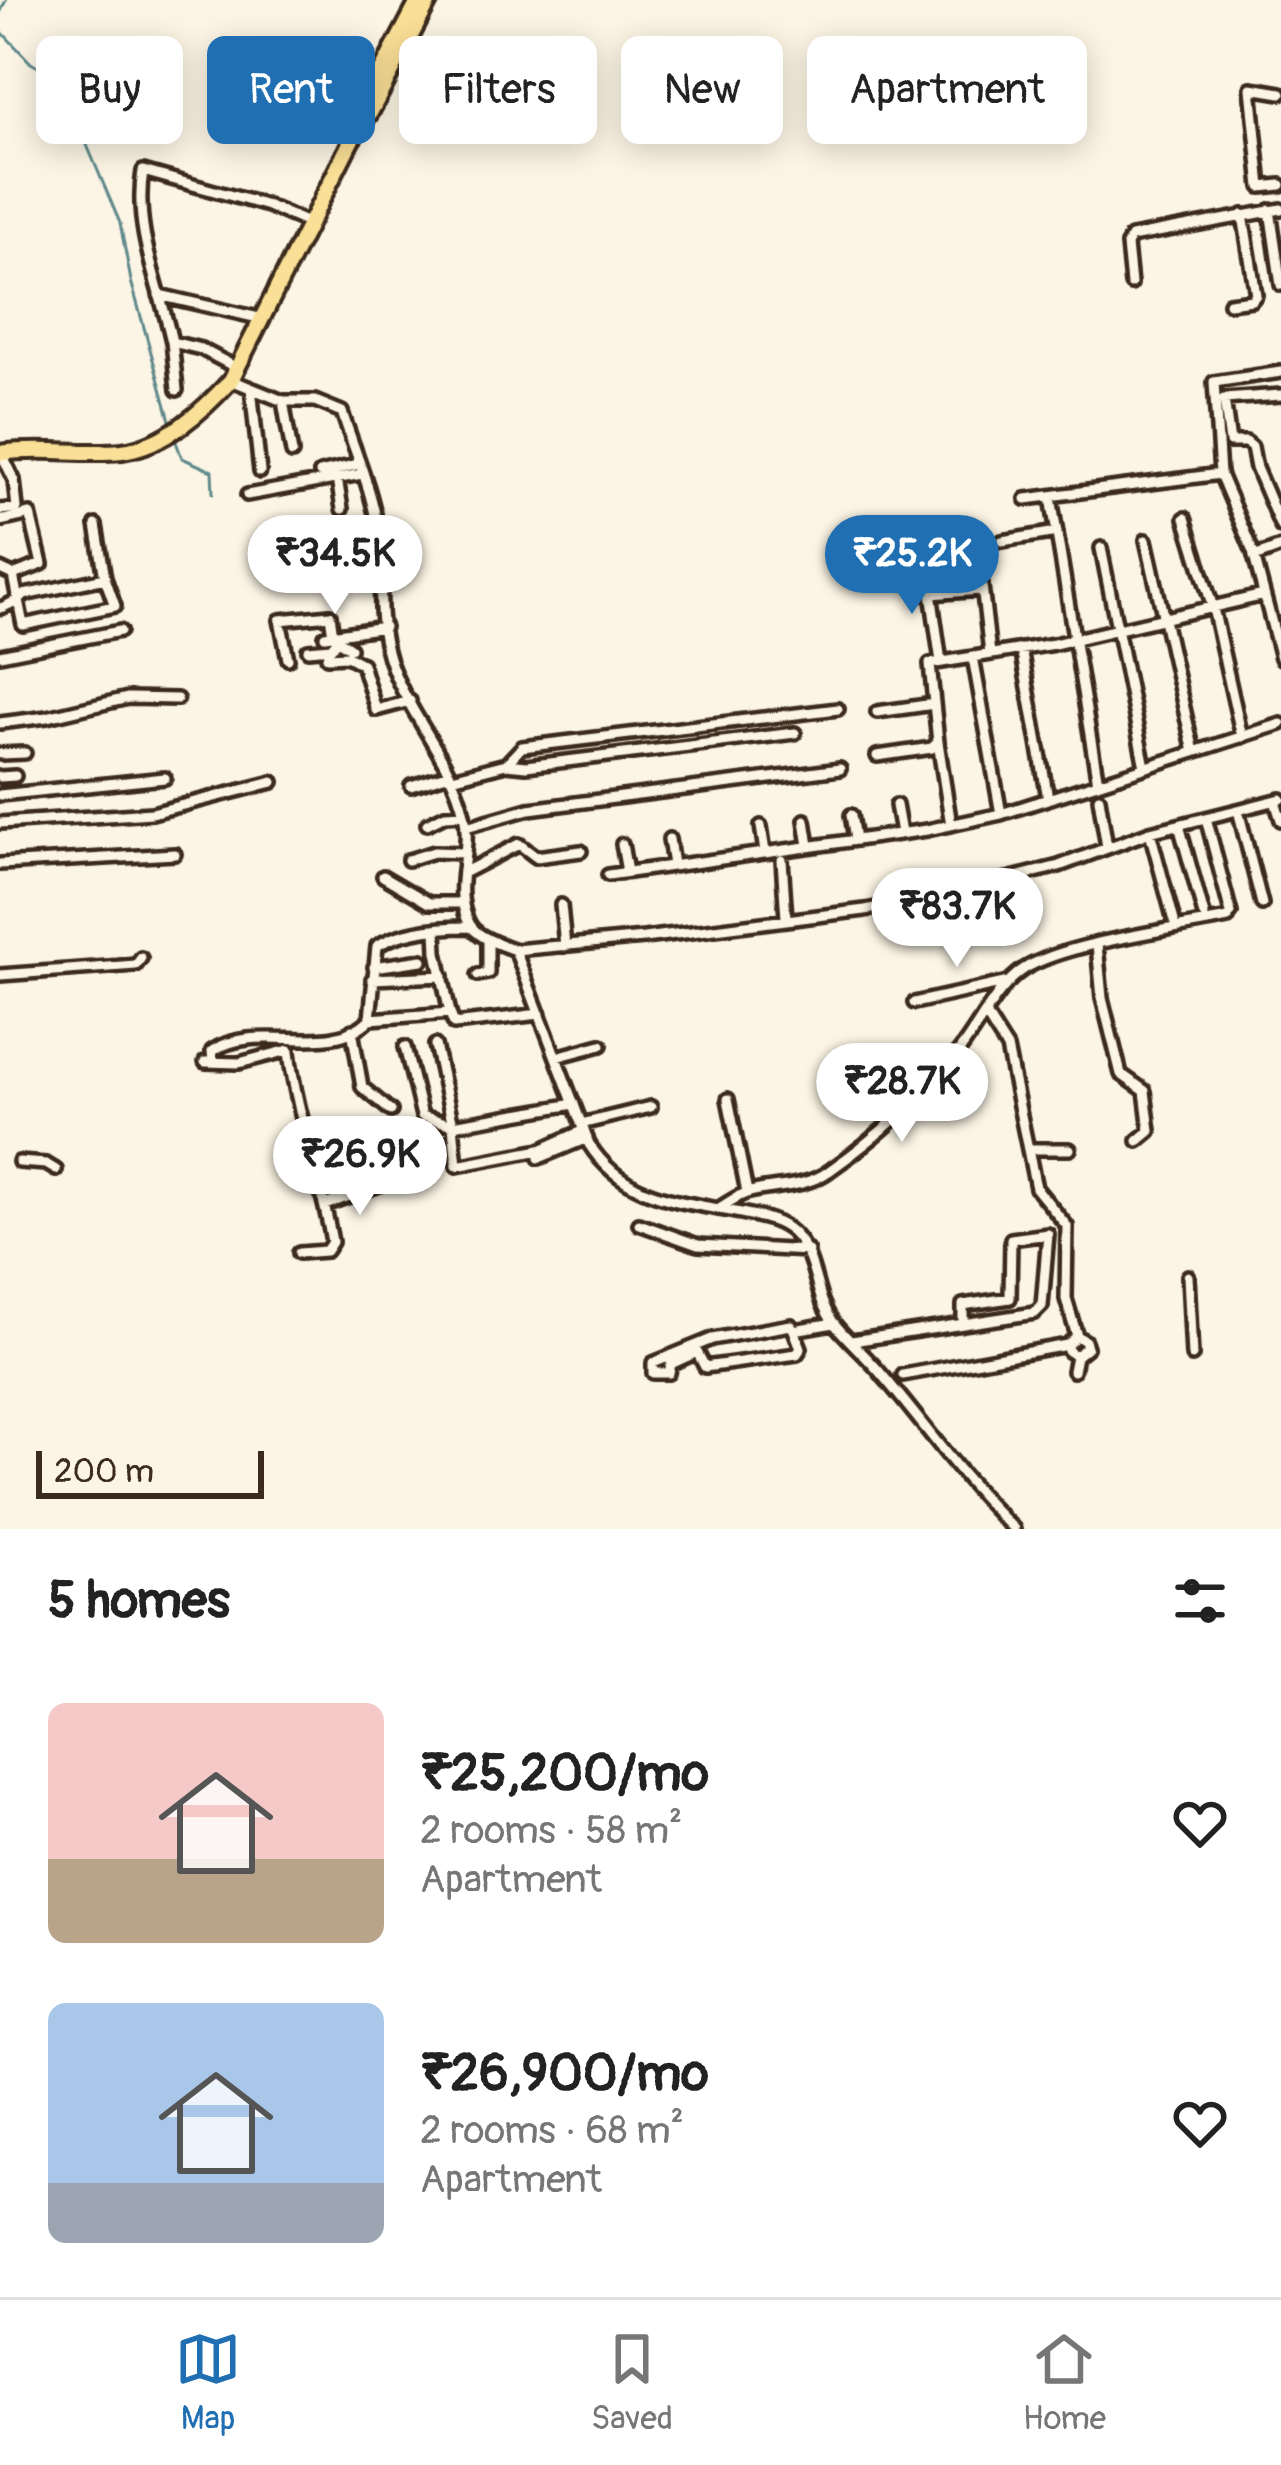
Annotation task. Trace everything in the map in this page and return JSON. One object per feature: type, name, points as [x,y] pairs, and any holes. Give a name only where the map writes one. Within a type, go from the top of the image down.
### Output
[{"type":"main road","points":[[375,85],[419,0]]},
{"type":"main road","points":[[375,104],[430,0]]},
{"type":"main road","points":[[0,453],[50,448],[117,451],[145,446],[188,421],[234,374],[348,144]]},
{"type":"street","points":[[1281,93],[1251,88],[1261,187],[1281,185]]},
{"type":"street","points":[[177,390],[172,341],[139,194],[143,171],[268,206],[308,223]]},
{"type":"street","points":[[1132,284],[1127,245],[1131,237],[1275,209],[1281,285]]},
{"type":"street","points":[[1228,303],[1256,295],[1243,215]]},
{"type":"street","points":[[159,295],[263,319]]},
{"type":"street","points":[[172,341],[201,349],[251,388],[283,401],[315,401],[342,412],[379,536],[385,645],[451,776],[464,814],[463,903],[470,927]]},
{"type":"street","points":[[1281,372],[1214,382],[1220,474],[1254,556],[1281,658]]},
{"type":"street","points":[[251,388],[260,472]]},
{"type":"street","points":[[1281,394],[1224,399],[1230,442],[1252,447],[1281,527]]},
{"type":"street","points":[[283,401],[292,453]]},
{"type":"street","points":[[0,453],[14,480],[17,508],[0,510]]},
{"type":"street","points":[[320,473],[361,469]]},
{"type":"street","points":[[248,495],[338,478],[361,469]]},
{"type":"street","points":[[1026,500],[1220,474]]},
{"type":"street","points":[[338,478],[342,509]]},
{"type":"street","points":[[1052,497],[1098,783]]},
{"type":"street","points":[[0,521],[30,514],[42,564],[13,575],[0,569]]},
{"type":"street","points":[[1185,518],[1214,608],[1242,737]]},
{"type":"street","points":[[13,575],[23,625],[115,606],[96,525]]},
{"type":"street","points":[[1003,541],[1057,532]]},
{"type":"street","points":[[320,540],[379,536]]},
{"type":"street","points":[[1146,540],[1194,752]]},
{"type":"street","points":[[1254,556],[1281,547]]},
{"type":"street","points":[[1101,548],[1145,767]]},
{"type":"street","points":[[979,560],[990,654]]},
{"type":"street","points":[[927,565],[940,662]]},
{"type":"street","points":[[0,608],[51,589],[106,578]]},
{"type":"street","points":[[931,594],[980,590]]},
{"type":"street","points":[[951,824],[930,664],[1072,640],[1264,595]]},
{"type":"street","points":[[288,658],[280,620],[330,615],[329,643]]},
{"type":"street","points":[[308,650],[384,627]]},
{"type":"street","points":[[0,655],[120,631]]},
{"type":"street","points":[[329,643],[350,648]]},
{"type":"street","points":[[329,643],[362,664],[376,710],[410,701]]},
{"type":"street","points":[[1022,649],[1048,798]]},
{"type":"street","points":[[973,657],[1001,814]]},
{"type":"street","points":[[0,723],[128,698],[177,699]]},
{"type":"street","points":[[877,712],[934,704]]},
{"type":"street","points":[[506,764],[521,747],[838,710]]},
{"type":"street","points":[[608,875],[1001,814],[1281,724]]},
{"type":"street","points":[[411,786],[506,764],[526,766],[794,733]]},
{"type":"street","points":[[877,756],[932,748],[938,742]]},
{"type":"street","points":[[0,754],[26,753]]},
{"type":"street","points":[[466,827],[529,809],[840,769]]},
{"type":"street","points":[[0,778],[15,776]]},
{"type":"street","points":[[0,795],[165,778]]},
{"type":"street","points":[[0,823],[152,813],[273,782]]},
{"type":"street","points":[[1099,798],[1107,847]]},
{"type":"street","points":[[370,1018],[376,946],[387,939],[470,927],[515,950],[865,910],[1059,866],[1150,832],[1278,800],[1281,820]]},
{"type":"street","points":[[896,805],[902,833]]},
{"type":"street","points":[[1238,810],[1262,904]]},
{"type":"street","points":[[427,824],[445,815],[464,814]]},
{"type":"street","points":[[851,815],[855,838]]},
{"type":"street","points":[[718,1209],[747,1192],[782,1189],[830,1171],[909,1108],[1009,982],[1026,968],[1097,945],[1230,915],[1206,818]]},
{"type":"street","points":[[806,820],[809,846]]},
{"type":"street","points":[[1179,825],[1204,915]]},
{"type":"street","points":[[761,826],[765,852]]},
{"type":"street","points":[[1150,832],[1174,921]]},
{"type":"street","points":[[669,839],[673,865]]},
{"type":"street","points":[[463,873],[519,844],[536,857],[581,851]]},
{"type":"street","points":[[622,844],[627,872]]},
{"type":"street","points":[[407,860],[434,852],[465,853]]},
{"type":"street","points":[[0,864],[175,854]]},
{"type":"street","points":[[782,860],[786,918]]},
{"type":"street","points":[[382,876],[429,903],[463,903]]},
{"type":"street","points":[[561,905],[565,946]]},
{"type":"street","points":[[436,929],[454,1024],[540,1014]]},
{"type":"street","points":[[478,975],[488,974],[488,939]]},
{"type":"street","points":[[1097,945],[1102,998],[1120,1074],[1145,1091],[1150,1131],[1138,1141]]},
{"type":"street","points":[[515,950],[584,1131],[602,1164],[620,1181],[663,1198],[772,1219],[790,1230],[813,1258],[821,1302],[834,1323],[1014,1529]]},
{"type":"street","points":[[0,975],[136,965],[141,958]]},
{"type":"street","points":[[373,973],[422,960]]},
{"type":"street","points":[[373,973],[443,976]]},
{"type":"street","points":[[914,1003],[1009,982]]},
{"type":"street","points":[[289,1052],[239,1063],[209,1062],[212,1052],[223,1044],[262,1037],[330,1037],[370,1018],[450,1013]]},
{"type":"street","points":[[986,1015],[1007,1048],[1036,1188],[1066,1226],[1066,1299],[1077,1336],[1087,1347],[1076,1356],[1073,1371]]},
{"type":"street","points":[[352,1030],[362,1087],[391,1111]]},
{"type":"street","points":[[292,1039],[289,1052],[295,1094],[314,1154],[331,1248],[299,1253]]},
{"type":"street","points":[[435,1045],[457,1166],[540,1150],[651,1107]]},
{"type":"street","points":[[556,1057],[601,1045]]},
{"type":"street","points":[[406,1047],[422,1116],[453,1126],[574,1104]]},
{"type":"street","points":[[728,1100],[747,1192]]},
{"type":"street","points":[[539,1158],[584,1131]]},
{"type":"street","points":[[1030,1149],[1070,1149]]},
{"type":"street","points":[[283,1159],[314,1154]]},
{"type":"street","points":[[19,1162],[46,1164],[56,1170]]},
{"type":"street","points":[[325,1205],[379,1185]]},
{"type":"street","points":[[639,1224],[698,1245],[808,1251]]},
{"type":"street","points":[[852,1341],[963,1324],[1040,1311],[1048,1234],[1010,1239],[1010,1298],[964,1305],[963,1324]]},
{"type":"street","points":[[1188,1276],[1192,1357]]},
{"type":"street","points":[[794,1330],[834,1323]]},
{"type":"street","points":[[791,1324],[794,1330],[801,1348],[797,1354],[706,1367],[697,1352],[671,1364],[669,1373],[653,1373],[653,1364],[692,1345],[791,1324]]},
{"type":"street","points":[[903,1376],[1067,1345],[1077,1336]]},
{"type":"street","points":[[1067,1345],[1076,1356]]},
{"type":"waterway","points":[[0,13],[6,0]]},
{"type":"waterway","points":[[0,30],[31,63],[59,79],[120,223],[131,281],[171,424]]},
{"type":"waterway","points":[[175,439],[182,458],[212,471],[213,493]]}]
